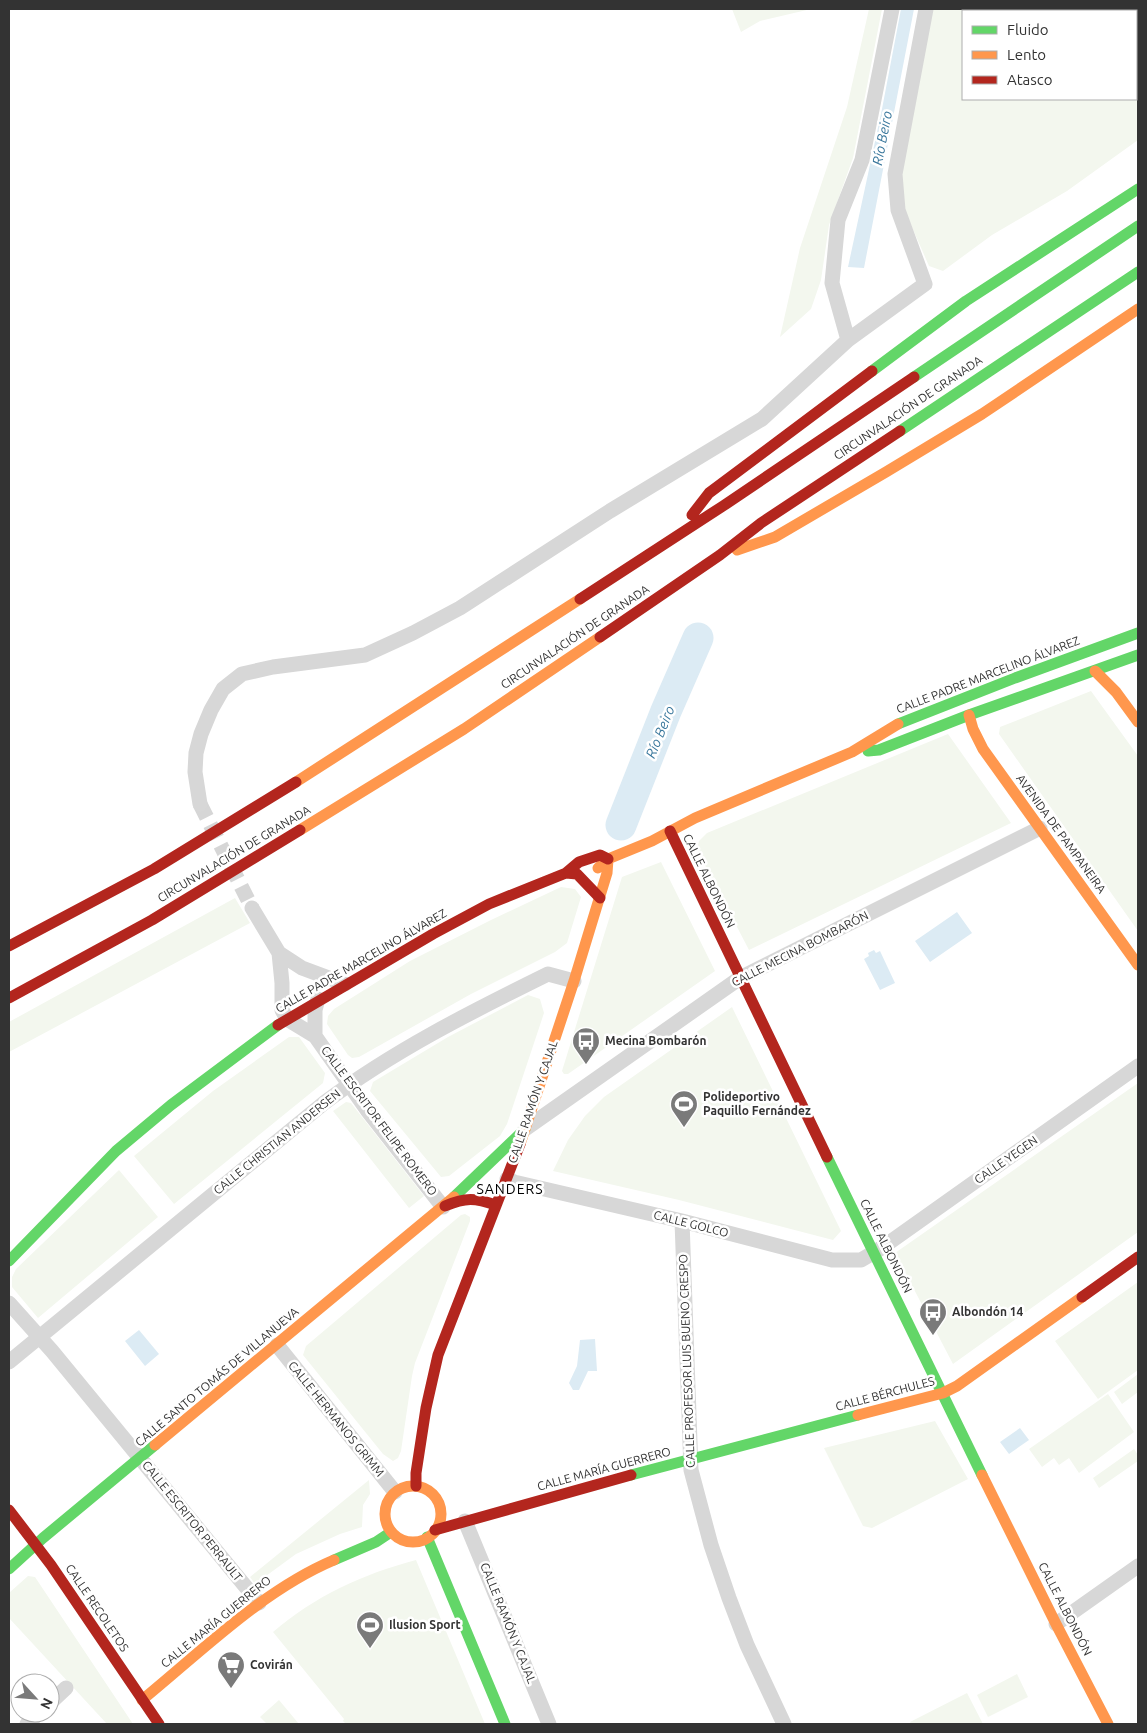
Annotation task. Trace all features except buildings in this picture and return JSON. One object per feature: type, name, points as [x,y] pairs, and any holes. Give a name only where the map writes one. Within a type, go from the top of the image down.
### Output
[{"type":"main road","points":[[676,536],[709,493],[966,301],[1138,189]]},
{"type":"main road","name":"CIRCUNVALACIÓN DE GRANADA","points":[[9,946],[154,869],[324,765],[676,536],[1138,226]]},
{"type":"main road","name":"CIRCUNVALACIÓN DE GRANADA","points":[[9,998],[152,920],[294,835],[464,728],[720,555],[761,523],[1138,272]]},
{"type":"main road","points":[[720,555],[775,537],[886,472],[982,414],[1138,309]]},
{"type":"main road","name":"CALLE PADRE MARCELINO ÁLVAREZ","points":[[9,1261],[116,1151],[171,1105],[286,1019],[433,934],[489,904],[571,874],[579,862],[600,854],[608,859],[652,841],[706,814],[852,752],[899,723],[1138,633]]},
{"type":"main road","name":"CALLE PADRE MARCELINO ÁLVAREZ","points":[[852,752],[879,750],[969,715],[1138,655]]},
{"type":"main road","points":[[1116,692],[1117,672],[1120,662]]},
{"type":"main road","points":[[1033,671],[1050,673],[1077,664],[1086,664],[1116,692],[1138,722]]},
{"type":"main road","points":[[969,715],[972,708],[978,702],[1005,692],[1015,678]]},
{"type":"main road","name":"AVENIDA DE PAMPANEIRA","points":[[969,715],[973,729],[983,749],[1138,966]]},
{"type":"main road","name":"CALLE ALBONDÓN","points":[[670,831],[874,1253],[1056,1624],[1108,1724]]},
{"type":"main road","name":"CALLE RAMÓN Y CAJAL","points":[[416,1486],[416,1473],[426,1408],[436,1362],[507,1179],[574,981],[607,873],[608,859]]},
{"type":"main road","points":[[571,874],[600,898]]},
{"type":"main road","name":"CALLE SANTO TOMÁS DE VILLANUEVA","points":[[9,1568],[443,1207],[524,1129]]},
{"type":"main road","points":[[483,1168],[507,1179]]},
{"type":"main road","name":"CALLE SANTO TOMÁS DE VILLANUEVA","points":[[443,1207],[460,1198],[472,1198],[496,1205]]},
{"type":"main road","name":"CALLE BÉRCHULES","points":[[692,1460],[943,1393],[969,1377],[1138,1257]]},
{"type":"main road","name":"CALLE MARÍA GUERRERO","points":[[431,1534],[465,1521],[592,1484],[692,1460]]},
{"type":"main road","points":[[409,1486],[416,1486],[432,1494],[437,1501],[440,1510],[438,1524],[431,1534],[413,1542],[405,1541],[391,1532],[386,1522],[385,1511],[388,1501],[395,1492],[409,1486]]},
{"type":"main road","name":"CALLE RECOLETOS","points":[[9,1510],[36,1544],[158,1724]]},
{"type":"main road","points":[[440,1510],[465,1521]]},
{"type":"main road","name":"CALLE MARÍA GUERRERO","points":[[142,1700],[259,1603],[283,1586],[322,1565],[376,1542],[391,1532]]},
{"type":"main road","points":[[431,1534],[505,1724]]},
{"type":"street","points":[[848,340],[832,283],[838,220],[862,160],[892,9]]},
{"type":"street","points":[[200,804],[195,772],[196,753],[201,734],[211,710],[223,689],[242,674],[272,667],[365,655],[413,633],[460,608],[610,511],[762,419],[848,340],[925,284],[898,210],[895,174],[926,9]]},
{"type":"street","name":"CALLE MECINA BOMBARÓN","points":[[524,1129],[740,978],[1040,828]]},
{"type":"street","points":[[252,908],[279,953],[282,1010],[286,1019]]},
{"type":"street","points":[[279,953],[302,968],[345,984]]},
{"type":"street","name":"CALLE CHRISTIAN ANDERSEN","points":[[9,1362],[349,1084],[466,1016],[548,974],[574,981]]},
{"type":"street","name":"CALLE ESCRITOR FELIPE ROMERO","points":[[315,1036],[318,999]]},
{"type":"street","name":"CALLE ESCRITOR FELIPE ROMERO","points":[[286,1019],[315,1036],[349,1084],[443,1207]]},
{"type":"street","name":"CALLE YEGEN","points":[[874,1253],[1138,1066]]},
{"type":"street","name":"CALLE GOLCO","points":[[507,1179],[682,1221],[832,1260],[861,1260],[874,1253]]},
{"type":"street","name":"CALLE PROFESOR LUIS BUENO CRESPO","points":[[682,1221],[691,1470],[693,1481],[726,1589],[747,1645],[784,1724]]},
{"type":"street","name":"CALLE ESCRITOR PERRAULT","points":[[9,1303],[40,1336],[259,1603]]},
{"type":"street","name":"CALLE HERMANOS GRIMM","points":[[277,1345],[395,1492]]},
{"type":"street","name":"CALLE RAMÓN Y CAJAL","points":[[465,1521],[549,1724]]},
{"type":"street","points":[[1056,1624],[1138,1566]]},
{"type":"street","points":[[60,1694],[66,1688]]},
{"type":"shaded area","points":[[732,9],[811,9],[760,21],[741,32]]},
{"type":"shaded area","points":[[869,9],[882,9],[853,158],[829,225],[821,280],[811,309],[780,337],[800,248],[847,107]]},
{"type":"shaded area","points":[[930,9],[1138,9],[1138,140],[1067,191],[992,235],[943,271],[929,266],[904,209],[900,176]]},
{"type":"shaded area","points":[[1091,691],[1138,756],[1138,931],[999,734],[1000,727]]},
{"type":"shaded area","points":[[948,734],[1011,823],[749,950],[697,850],[699,841],[707,833]]},
{"type":"shaded area","points":[[661,862],[715,971],[568,1074],[564,1074],[562,1071],[622,877]]},
{"type":"shaded area","points":[[561,887],[575,889],[581,897],[567,943],[555,952],[471,994],[359,1057],[352,1058],[348,1055],[327,1024],[328,1016],[334,1009],[410,961]]},
{"type":"shaded area","points":[[235,898],[250,923],[9,1052],[9,1022]]},
{"type":"shaded area","points":[[528,995],[540,999],[544,1013],[507,1124],[500,1136],[449,1176],[441,1177],[370,1091],[373,1082],[448,1037]]},
{"type":"shaded area","name":"Polideportivo Paquillo Fernández","points":[[732,1007],[841,1231],[833,1240],[679,1200],[553,1171],[568,1140],[585,1116],[604,1097]]},
{"type":"shaded area","points":[[289,1037],[299,1037],[325,1073],[323,1083],[174,1204],[134,1156],[213,1091]]},
{"type":"shaded area","points":[[1138,1083],[1138,1232],[953,1364],[895,1253]]},
{"type":"shaded area","points":[[346,1102],[351,1103],[424,1196],[409,1208],[333,1111]]},
{"type":"shaded area","points":[[119,1170],[158,1217],[38,1318],[12,1287],[12,1277],[16,1269]]},
{"type":"shaded area","points":[[465,1214],[470,1217],[470,1221],[415,1363],[401,1451],[398,1458],[393,1461],[383,1454],[303,1355],[306,1346],[461,1215]]},
{"type":"shaded area","points":[[1138,1282],[1138,1370],[1098,1399],[1055,1341]]},
{"type":"shaded area","points":[[1138,1374],[1138,1392],[1122,1404],[1114,1392]]},
{"type":"shaded area","points":[[1108,1394],[1134,1432],[1079,1473],[1069,1458],[1059,1465],[1054,1458],[1042,1467],[1029,1449]]},
{"type":"shaded area","points":[[935,1421],[968,1479],[872,1528],[863,1526],[824,1448]]},
{"type":"shaded area","points":[[1134,1449],[1138,1455],[1138,1461],[1099,1488],[1093,1478]]},
{"type":"shaded area","points":[[369,1480],[370,1494],[363,1505],[362,1527],[340,1534],[296,1554],[255,1584],[250,1577]]},
{"type":"shaded area","name":"Ilusion Sport","points":[[416,1560],[485,1724],[346,1724],[343,1721],[344,1719],[273,1632],[289,1619],[340,1588],[377,1572]]},
{"type":"shaded area","points":[[28,1576],[35,1577],[133,1724],[107,1724],[9,1618],[9,1593]]},
{"type":"shaded area","points":[[1017,1674],[1028,1697],[988,1717],[977,1695]]},
{"type":"shaded area","points":[[967,1693],[983,1724],[911,1724],[910,1722]]},
{"type":"shaded area","points":[[279,1700],[299,1724],[267,1724],[260,1717]]},
{"type":"water","points":[[901,9],[914,9],[864,268],[848,267],[882,109]]},
{"type":"water","points":[[957,912],[972,933],[930,962],[915,941]]},
{"type":"water","points":[[874,950],[876,953],[880,951],[895,983],[880,990],[864,959],[869,956],[868,953]]},
{"type":"water","points":[[139,1330],[159,1354],[145,1366],[125,1341]]},
{"type":"water","points":[[595,1339],[597,1371],[588,1371],[579,1390],[573,1390],[569,1383],[577,1366],[580,1340]]},
{"type":"water","points":[[1020,1428],[1029,1440],[1009,1454],[1000,1442]]},
{"type":"waterway","name":"Río Beiro","points":[[621,825],[666,711],[698,638]]},
{"type":"tunnel","points":[[200,804],[252,908]]},
{"type":"traffic: fast","points":[[872,371],[966,301],[1138,189]]},
{"type":"traffic: fast","points":[[914,377],[1138,226]]},
{"type":"traffic: fast","points":[[900,431],[1138,272]]},
{"type":"traffic: fast","points":[[898,724],[1015,678],[1138,633]]},
{"type":"traffic: fast","points":[[868,751],[879,750],[969,715],[1138,655]]},
{"type":"traffic: fast","points":[[9,1261],[116,1151],[171,1105],[278,1025]]},
{"type":"traffic: fast","points":[[454,1197],[525,1129]]},
{"type":"traffic: fast","points":[[827,1157],[982,1475]]},
{"type":"traffic: fast","points":[[631,1475],[858,1415]]},
{"type":"traffic: fast","points":[[9,1569],[43,1538],[155,1445]]},
{"type":"traffic: fast","points":[[334,1560],[376,1542],[391,1532]]},
{"type":"traffic: fast","points":[[427,1537],[505,1724]]},
{"type":"traffic: slow","points":[[737,550],[775,537],[886,472],[982,414],[1138,309]]},
{"type":"traffic: slow","points":[[296,782],[580,599]]},
{"type":"traffic: slow","points":[[300,830],[464,729],[600,637]]},
{"type":"traffic: slow","points":[[1095,671],[1116,692],[1138,722]]},
{"type":"traffic: slow","points":[[969,715],[973,729],[983,749],[1138,965]]},
{"type":"traffic: slow","points":[[598,868],[608,859],[652,841],[695,818],[852,752],[898,724]]},
{"type":"traffic: slow","points":[[520,1144],[574,981],[607,873],[608,859]]},
{"type":"traffic: slow","points":[[155,1445],[454,1197]]},
{"type":"traffic: slow","points":[[858,1415],[943,1393],[957,1386],[1082,1297]]},
{"type":"traffic: slow","points":[[982,1475],[1108,1724]]},
{"type":"traffic: slow","points":[[413,1486],[433,1494],[441,1514],[433,1534],[413,1542],[393,1534],[385,1514],[393,1494],[413,1486]]},
{"type":"traffic: slow","points":[[142,1700],[210,1642],[258,1605],[282,1588],[334,1560]]},
{"type":"traffic: jam","points":[[692,515],[709,493],[872,371]]},
{"type":"traffic: jam","points":[[580,599],[723,506],[914,377]]},
{"type":"traffic: jam","points":[[600,637],[720,555],[761,523],[900,431]]},
{"type":"traffic: jam","points":[[9,946],[154,869],[296,782]]},
{"type":"traffic: jam","points":[[9,998],[152,920],[300,830]]},
{"type":"traffic: jam","points":[[670,831],[827,1157]]},
{"type":"traffic: jam","points":[[278,1025],[433,934],[489,904],[566,873],[579,862],[600,855],[608,859]]},
{"type":"traffic: jam","points":[[566,873],[577,874],[600,898]]},
{"type":"traffic: jam","points":[[416,1486],[416,1473],[426,1408],[438,1355],[520,1144]]},
{"type":"traffic: jam","points":[[445,1206],[465,1200],[482,1201],[496,1205]]},
{"type":"traffic: jam","points":[[1082,1297],[1138,1257]]},
{"type":"traffic: jam","points":[[435,1530],[631,1475]]},
{"type":"traffic: jam","points":[[9,1510],[51,1565],[159,1724]]},
{"type":"place","name":"Mecina Bombarón","points":[[586,1065]]},
{"type":"place","name":"Polideportivo Paquillo Fernández","points":[[684,1128]]},
{"type":"place","name":"Albondón 14","points":[[933,1336]]},
{"type":"place","name":"Ilusion Sport","points":[[370,1649]]},
{"type":"place","name":"Covirán","points":[[231,1689]]},
{"type":"district","name":"SANDERS","points":[[510,1189]]}]
